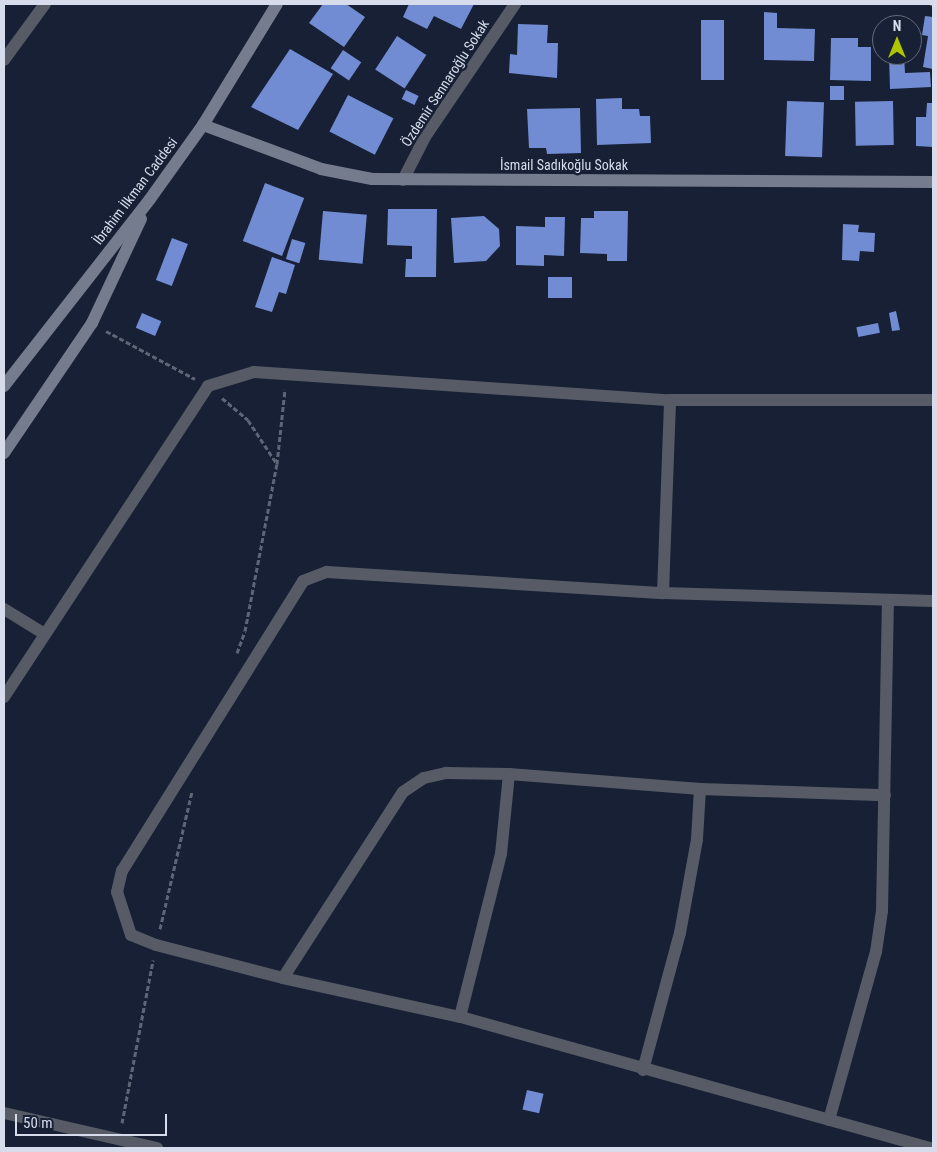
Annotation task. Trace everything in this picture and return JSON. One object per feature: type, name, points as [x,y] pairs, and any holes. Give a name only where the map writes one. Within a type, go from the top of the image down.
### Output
[{"type":"street","points":[[4,60],[46,4]]},
{"type":"street","name":"İbrahim İlkman Caddesi","points":[[4,386],[150,199],[203,125],[277,4]]},
{"type":"street","name":"Özdemir Sennaroğlu Sokak","points":[[403,180],[425,137],[515,4]]},
{"type":"street","name":"İsmail Sadıkoğlu Sokak","points":[[203,125],[321,169],[372,178],[403,180],[933,182]]},
{"type":"street","points":[[4,453],[92,323],[150,199]]},
{"type":"street","points":[[4,697],[43,633],[208,386],[254,372],[670,400],[933,400]]},
{"type":"street","points":[[663,593],[670,400]]},
{"type":"street","points":[[930,1148],[643,1070],[460,1017],[283,978],[156,945],[131,935],[116,892],[122,871],[303,581],[327,572],[663,593],[888,602],[933,601]]},
{"type":"street","points":[[829,1120],[876,952],[882,912],[888,602]]},
{"type":"street","points":[[4,608],[43,633]]},
{"type":"street","points":[[283,978],[403,792],[424,778],[446,773],[509,774],[700,789],[885,795]]},
{"type":"street","points":[[460,1017],[501,854],[509,774]]},
{"type":"street","points":[[643,1070],[680,933],[697,839],[700,789]]},
{"type":"street","points":[[4,1113],[116,1143],[157,1148]]},
{"type":"path","points":[[92,323],[208,386],[248,420],[277,464]]},
{"type":"building","points":[[323,4],[346,4],[365,17],[344,47],[309,23]]},
{"type":"building","points":[[409,4],[474,4],[461,29],[434,16],[427,29],[403,17]]},
{"type":"building","points":[[764,12],[777,13],[777,28],[815,29],[814,61],[764,60]]},
{"type":"building","points":[[925,16],[933,17],[933,69],[923,67],[928,36],[922,35]]},
{"type":"building","points":[[701,20],[724,20],[724,80],[701,80]]},
{"type":"building","points":[[518,24],[548,25],[547,43],[558,43],[557,78],[509,73],[510,54],[517,55]]},
{"type":"building","points":[[397,36],[426,55],[405,89],[375,70]]},
{"type":"building","points":[[831,38],[858,38],[858,47],[871,47],[871,81],[830,80]]},
{"type":"building","points":[[290,49],[333,74],[298,130],[251,107]]},
{"type":"building","points":[[343,50],[361,62],[349,81],[331,68]]},
{"type":"building","points":[[889,65],[905,65],[905,73],[930,72],[931,87],[890,89]]},
{"type":"building","points":[[830,86],[844,86],[844,100],[830,100]]},
{"type":"building","points":[[406,90],[419,96],[414,105],[402,99]]},
{"type":"building","points":[[348,95],[393,118],[375,155],[329,132]]},
{"type":"building","points":[[622,98],[622,109],[639,109],[640,116],[650,116],[651,143],[597,145],[596,99]]},
{"type":"building","points":[[787,101],[824,102],[822,157],[785,156]]},
{"type":"building","points":[[893,101],[894,145],[856,146],[855,102]]},
{"type":"building","points":[[927,103],[933,103],[933,147],[916,146],[916,117],[926,117]]},
{"type":"building","points":[[580,108],[581,153],[547,154],[546,148],[529,148],[527,109]]},
{"type":"building","points":[[265,183],[304,198],[282,256],[243,241]]},
{"type":"building","points":[[388,209],[437,209],[436,277],[405,277],[406,259],[412,259],[412,246],[387,245]]},
{"type":"building","points":[[323,211],[367,215],[363,264],[319,260]]},
{"type":"building","points":[[594,211],[628,211],[627,261],[607,261],[607,254],[580,253],[581,218],[594,218]]},
{"type":"building","points":[[484,216],[499,229],[500,246],[486,261],[454,263],[451,218]]},
{"type":"building","points":[[545,217],[565,217],[564,256],[544,255],[544,266],[516,265],[516,226],[545,227]]},
{"type":"building","points":[[843,224],[859,225],[858,232],[875,233],[874,252],[860,251],[859,261],[842,260]]},
{"type":"building","points":[[172,238],[188,244],[172,286],[156,280]]},
{"type":"building","points":[[292,239],[305,243],[299,263],[286,259]]},
{"type":"building","points":[[272,257],[295,265],[286,294],[279,292],[272,312],[255,307]]},
{"type":"building","points":[[548,277],[572,277],[572,298],[548,298]]},
{"type":"building","points":[[896,311],[900,330],[892,331],[889,313]]},
{"type":"building","points":[[142,313],[161,321],[155,336],[136,328]]},
{"type":"building","points":[[878,323],[880,333],[858,337],[856,327]]},
{"type":"building","points":[[527,1090],[544,1094],[539,1113],[523,1109]]}]
